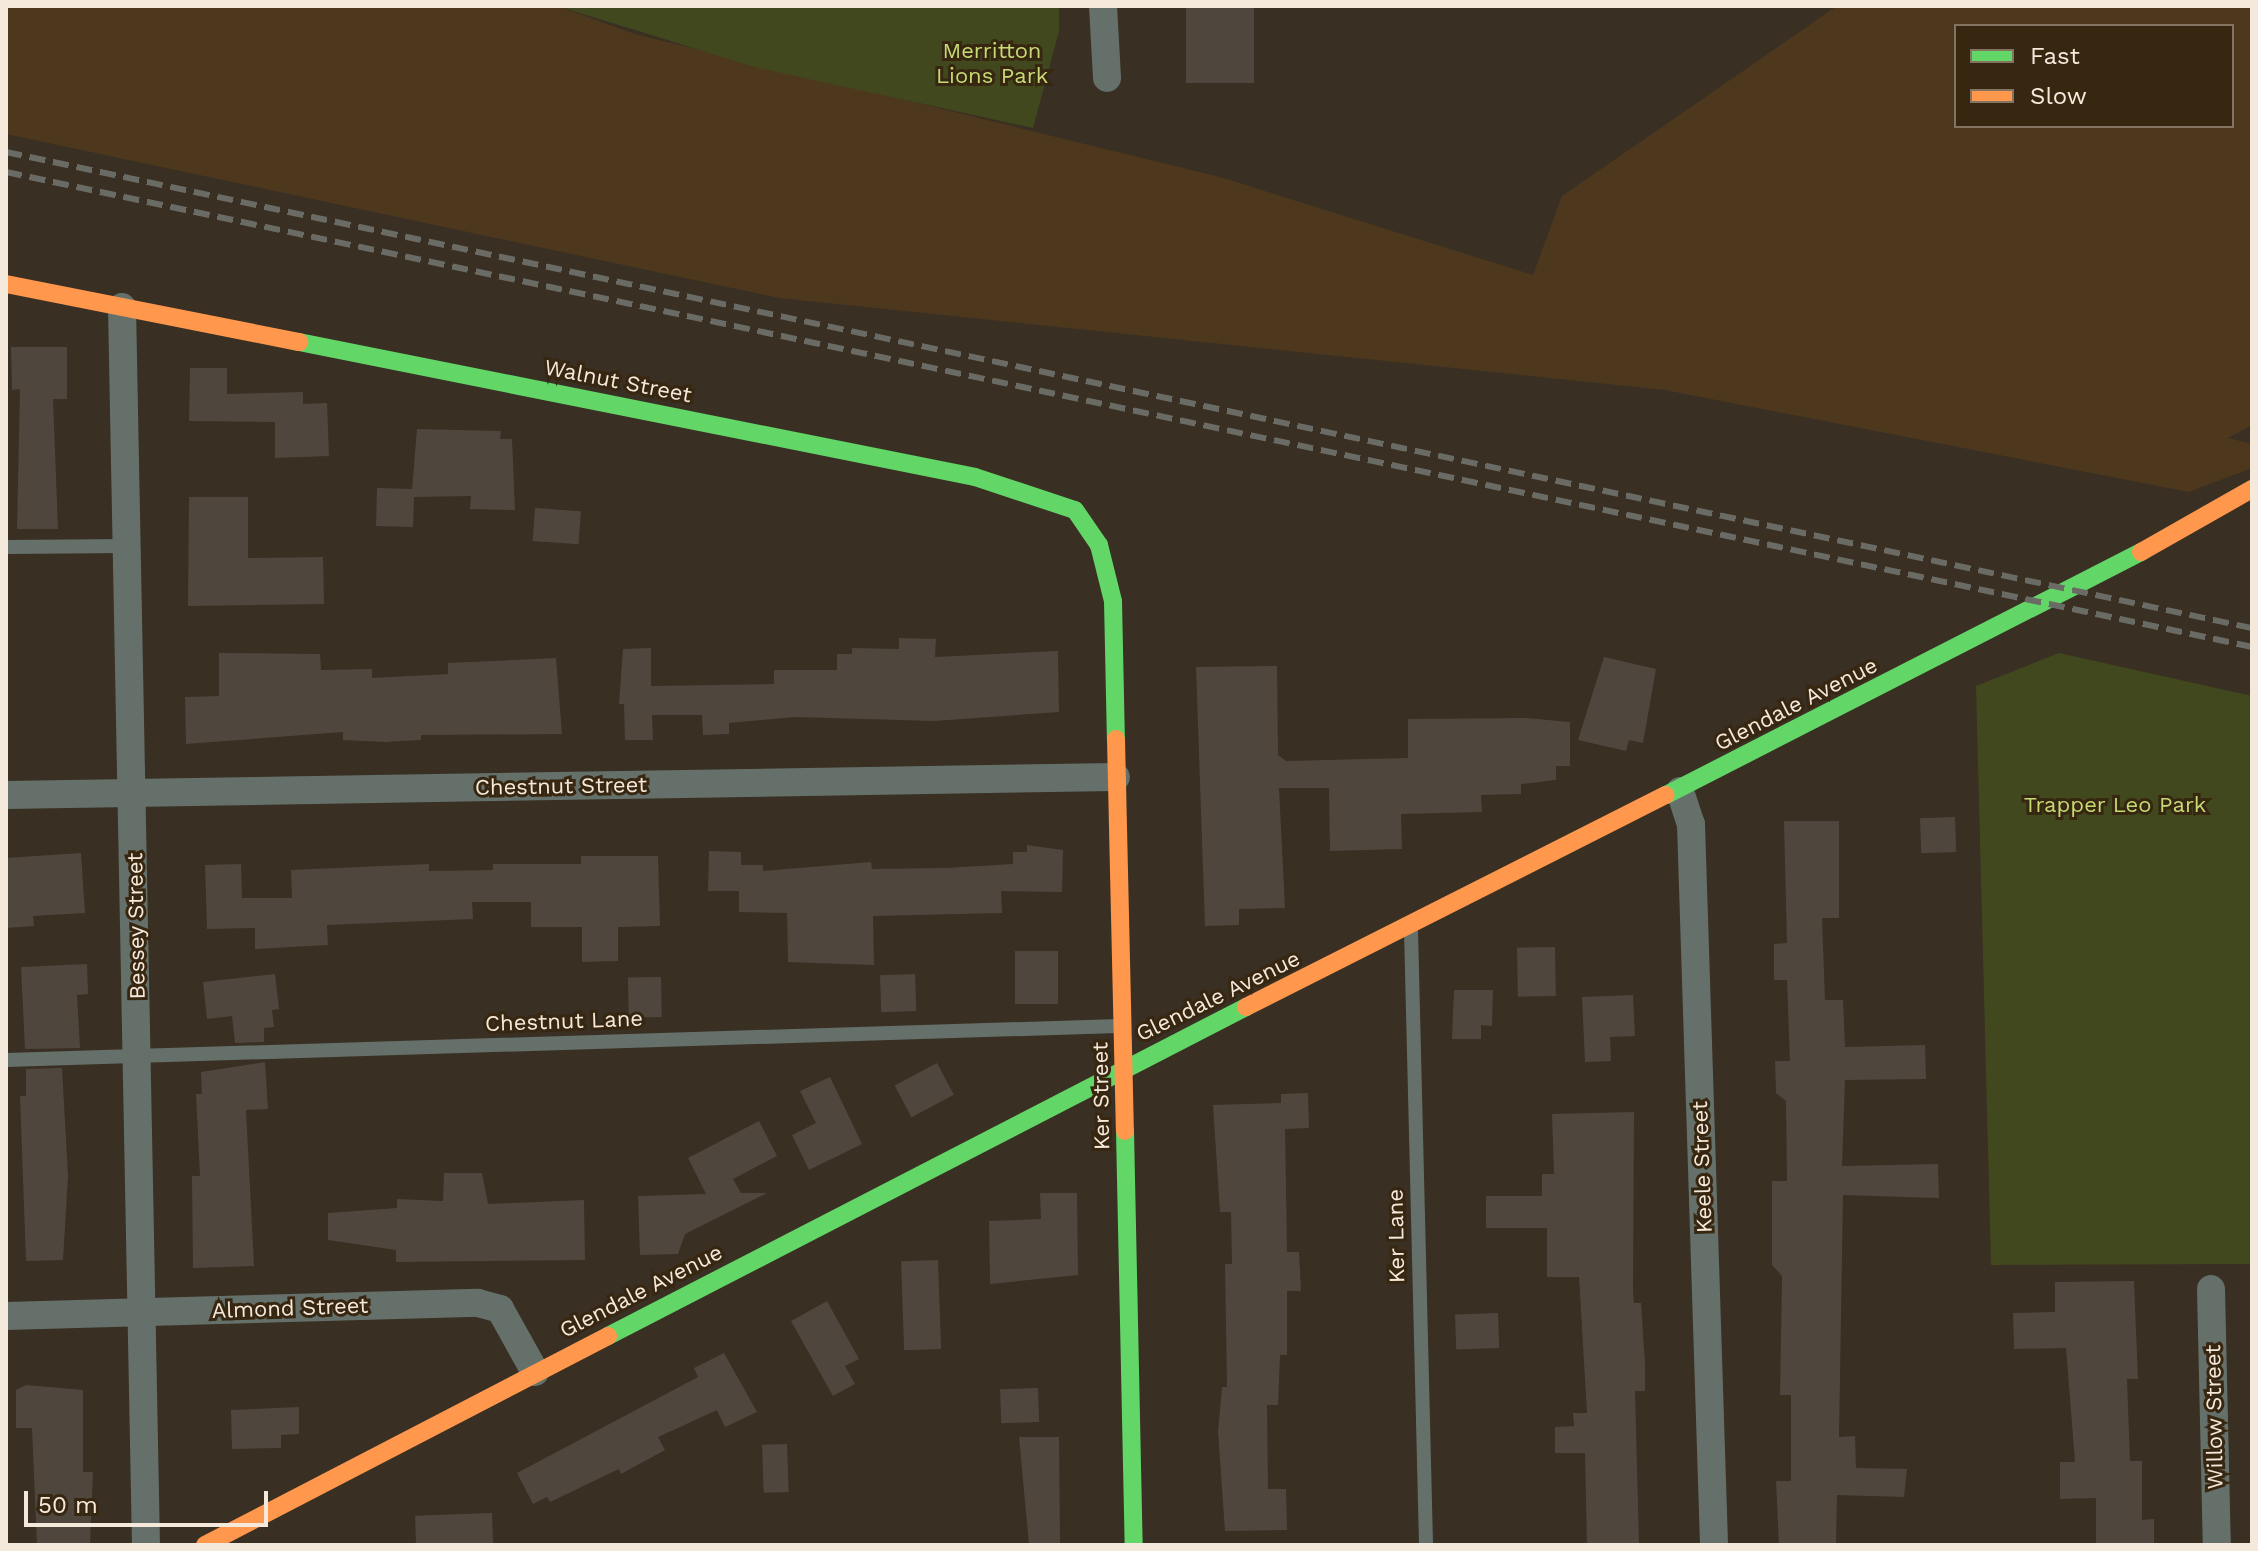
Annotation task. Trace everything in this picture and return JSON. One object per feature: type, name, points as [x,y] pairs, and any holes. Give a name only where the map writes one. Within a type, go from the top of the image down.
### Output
[{"type":"main road","name":"Walnut Street","points":[[6,284],[975,477],[1075,510],[1099,545],[1113,601],[1116,646]]},
{"type":"main road","name":"Glendale Avenue","points":[[205,1545],[1124,1069],[1411,927],[2074,589],[2252,489]]},
{"type":"main road","name":"Ker Street","points":[[1116,646],[1116,777],[1134,1545]]},
{"type":"street","points":[[1103,6],[1107,78]]},
{"type":"street","name":"Bessey Street","points":[[122,307],[139,1057],[146,1545]]},
{"type":"street","name":"Chestnut Street","points":[[6,795],[1116,777]]},
{"type":"street","name":"Keele Street","points":[[1680,791],[1691,824],[1714,1545]]},
{"type":"street","name":"Willow Street","points":[[2211,1289],[2217,1545]]},
{"type":"street","name":"Almond Street","points":[[6,1316],[478,1303],[500,1309],[535,1372]]},
{"type":"lane","points":[[6,547],[128,546]]},
{"type":"lane","name":"Ker Lane","points":[[1411,927],[1426,1545]]},
{"type":"lane","name":"Chestnut Lane","points":[[6,1060],[1123,1026]]},
{"type":"shaded area","points":[[6,6],[557,6],[635,34],[1220,177],[1533,275],[1562,196],[1837,6],[2252,6],[2252,425],[2228,438],[2252,444],[2252,468],[2189,492],[1665,390],[779,298],[6,134]]},
{"type":"green space","name":"Merritton Lions Park","points":[[557,6],[1059,6],[1059,31],[1033,128],[758,68]]},
{"type":"green space","name":"Trapper Leo Park","points":[[2059,653],[2252,696],[2252,1264],[1991,1265],[1976,686]]},
{"type":"building","points":[[1186,6],[1254,6],[1254,83],[1186,83]]},
{"type":"building","points":[[11,347],[67,347],[67,399],[53,399],[58,529],[17,529],[20,389],[12,390]]},
{"type":"building","points":[[190,368],[227,368],[227,394],[303,392],[303,404],[327,403],[329,456],[275,458],[275,422],[189,421]]},
{"type":"building","points":[[417,429],[501,431],[500,439],[512,439],[515,510],[470,509],[471,496],[414,497],[413,527],[376,526],[377,488],[412,489]]},
{"type":"building","points":[[189,497],[248,497],[248,558],[323,557],[324,604],[188,606]]},
{"type":"building","points":[[535,508],[581,511],[579,544],[533,541]]},
{"type":"building","points":[[899,638],[936,639],[935,657],[1058,651],[1059,712],[934,721],[794,717],[729,723],[729,734],[703,735],[702,715],[652,715],[653,740],[625,740],[624,704],[619,704],[623,649],[651,648],[651,686],[774,684],[774,670],[837,670],[837,654],[852,654],[852,648],[899,649]]},
{"type":"building","points":[[219,653],[320,654],[321,670],[372,669],[372,678],[448,674],[448,663],[556,658],[562,734],[421,735],[421,740],[385,742],[343,740],[343,732],[186,744],[185,697],[219,696]]},
{"type":"building","points":[[1604,657],[1656,669],[1643,743],[1629,740],[1626,751],[1578,740]]},
{"type":"building","points":[[1277,666],[1278,755],[1286,761],[1408,758],[1408,719],[1526,718],[1570,722],[1570,766],[1556,766],[1556,780],[1521,784],[1521,794],[1481,795],[1482,812],[1401,814],[1402,849],[1330,851],[1329,788],[1279,788],[1285,908],[1239,909],[1239,925],[1205,926],[1196,667]]},
{"type":"building","points":[[1955,817],[1956,852],[1921,853],[1920,818]]},
{"type":"building","points":[[1784,821],[1839,821],[1839,918],[1822,918],[1825,1000],[1843,1000],[1845,1047],[1925,1045],[1926,1079],[1845,1080],[1842,1166],[1938,1164],[1939,1198],[1843,1195],[1839,1437],[1855,1436],[1856,1468],[1907,1469],[1904,1497],[1837,1495],[1836,1545],[1779,1545],[1776,1481],[1791,1481],[1791,1395],[1780,1395],[1782,1276],[1772,1265],[1772,1181],[1787,1181],[1786,1101],[1776,1093],[1775,1061],[1790,1061],[1787,980],[1774,980],[1774,944],[1787,943]]},
{"type":"building","points":[[1027,845],[1063,850],[1062,892],[1001,891],[1002,913],[873,916],[874,965],[788,962],[787,913],[739,912],[739,891],[708,891],[709,851],[741,852],[741,865],[763,865],[763,871],[871,862],[872,869],[946,868],[1013,864],[1013,852],[1027,852]]},
{"type":"building","points":[[81,853],[85,913],[33,916],[34,926],[6,928],[6,858]]},
{"type":"building","points":[[581,856],[658,856],[660,926],[618,927],[618,961],[582,962],[582,927],[531,927],[531,902],[472,902],[473,919],[327,925],[328,945],[255,949],[255,928],[207,929],[205,865],[241,864],[242,898],[292,898],[291,870],[429,864],[429,871],[493,870],[493,864],[581,864]]},
{"type":"building","points":[[1555,947],[1556,996],[1518,997],[1517,948]]},
{"type":"building","points":[[1015,951],[1058,951],[1058,1004],[1015,1004]]},
{"type":"building","points":[[87,964],[88,994],[77,995],[80,1048],[25,1049],[21,967]]},
{"type":"building","points":[[275,974],[279,1009],[272,1010],[274,1027],[264,1028],[264,1042],[235,1043],[232,1016],[207,1019],[203,982]]},
{"type":"building","points":[[915,974],[916,1011],[881,1012],[880,975]]},
{"type":"building","points":[[661,977],[662,1017],[629,1018],[628,978]]},
{"type":"building","points":[[1454,990],[1493,990],[1492,1026],[1481,1025],[1481,1039],[1452,1039]]},
{"type":"building","points":[[1633,995],[1635,1036],[1610,1037],[1611,1061],[1585,1062],[1582,997]]},
{"type":"building","points":[[265,1062],[268,1109],[246,1110],[254,1266],[193,1268],[192,1176],[200,1176],[196,1094],[202,1094],[201,1072]]},
{"type":"building","points":[[937,1063],[954,1095],[912,1117],[895,1086]]},
{"type":"building","points":[[62,1068],[68,1176],[63,1260],[26,1261],[20,1096],[26,1096],[26,1069]]},
{"type":"building","points":[[830,1077],[862,1144],[809,1170],[792,1135],[816,1123],[800,1091]]},
{"type":"building","points":[[1308,1093],[1309,1128],[1285,1129],[1287,1252],[1299,1252],[1301,1291],[1287,1291],[1287,1355],[1280,1355],[1278,1405],[1267,1405],[1268,1489],[1286,1489],[1287,1530],[1225,1531],[1218,1431],[1222,1387],[1227,1387],[1225,1264],[1232,1264],[1231,1212],[1220,1212],[1213,1105],[1281,1103],[1281,1094]]},
{"type":"building","points":[[1634,1112],[1633,1292],[1634,1303],[1641,1303],[1645,1364],[1645,1391],[1635,1391],[1639,1545],[1587,1545],[1585,1453],[1555,1453],[1555,1427],[1574,1426],[1573,1413],[1587,1413],[1579,1277],[1547,1277],[1547,1228],[1486,1228],[1486,1196],[1542,1196],[1542,1174],[1554,1174],[1552,1114]]},
{"type":"building","points":[[759,1121],[777,1156],[733,1179],[741,1193],[767,1193],[685,1234],[678,1254],[640,1255],[638,1196],[706,1194],[688,1158]]},
{"type":"building","points":[[444,1173],[482,1173],[488,1204],[584,1200],[585,1260],[396,1262],[396,1250],[328,1240],[328,1213],[397,1208],[397,1199],[443,1201]]},
{"type":"building","points":[[1040,1193],[1077,1193],[1078,1275],[990,1284],[989,1221],[1041,1219]]},
{"type":"building","points":[[938,1260],[941,1349],[904,1350],[901,1261]]},
{"type":"building","points":[[2134,1281],[2138,1379],[2127,1379],[2130,1461],[2142,1461],[2142,1520],[2154,1519],[2154,1545],[2096,1545],[2096,1498],[2060,1499],[2060,1462],[2075,1462],[2066,1348],[2014,1349],[2013,1313],[2055,1312],[2055,1282]]},
{"type":"building","points":[[827,1301],[859,1359],[845,1366],[855,1384],[833,1396],[791,1321]]},
{"type":"building","points":[[1498,1313],[1499,1348],[1456,1349],[1455,1315]]},
{"type":"building","points":[[724,1353],[757,1412],[725,1427],[717,1410],[658,1437],[665,1450],[621,1474],[619,1469],[550,1502],[547,1497],[533,1504],[517,1473],[698,1377],[694,1368]]},
{"type":"building","points":[[26,1385],[83,1390],[83,1472],[93,1472],[90,1545],[37,1545],[32,1428],[16,1428],[16,1390]]},
{"type":"building","points":[[1038,1388],[1039,1422],[1001,1423],[1000,1389]]},
{"type":"building","points":[[299,1407],[299,1434],[281,1435],[281,1448],[232,1449],[231,1410]]},
{"type":"building","points":[[1019,1437],[1059,1437],[1060,1545],[1029,1545]]},
{"type":"building","points":[[787,1444],[789,1492],[764,1493],[762,1445]]},
{"type":"building","points":[[492,1513],[493,1545],[416,1545],[415,1516]]},
{"type":"railway","points":[[6,152],[2252,628]]},
{"type":"railway","points":[[6,172],[2252,647]]},
{"type":"traffic: fast","points":[[299,342],[975,477],[1075,510],[1099,545],[1113,601],[1116,739]]},
{"type":"traffic: fast","points":[[1666,795],[2141,552]]},
{"type":"traffic: fast","points":[[608,1336],[1246,1007]]},
{"type":"traffic: fast","points":[[1125,1131],[1134,1545]]},
{"type":"traffic: slow","points":[[6,284],[299,342]]},
{"type":"traffic: slow","points":[[2141,552],[2252,489]]},
{"type":"traffic: slow","points":[[1116,739],[1125,1131]]},
{"type":"traffic: slow","points":[[1246,1007],[1666,795]]},
{"type":"traffic: slow","points":[[205,1545],[608,1336]]}]
